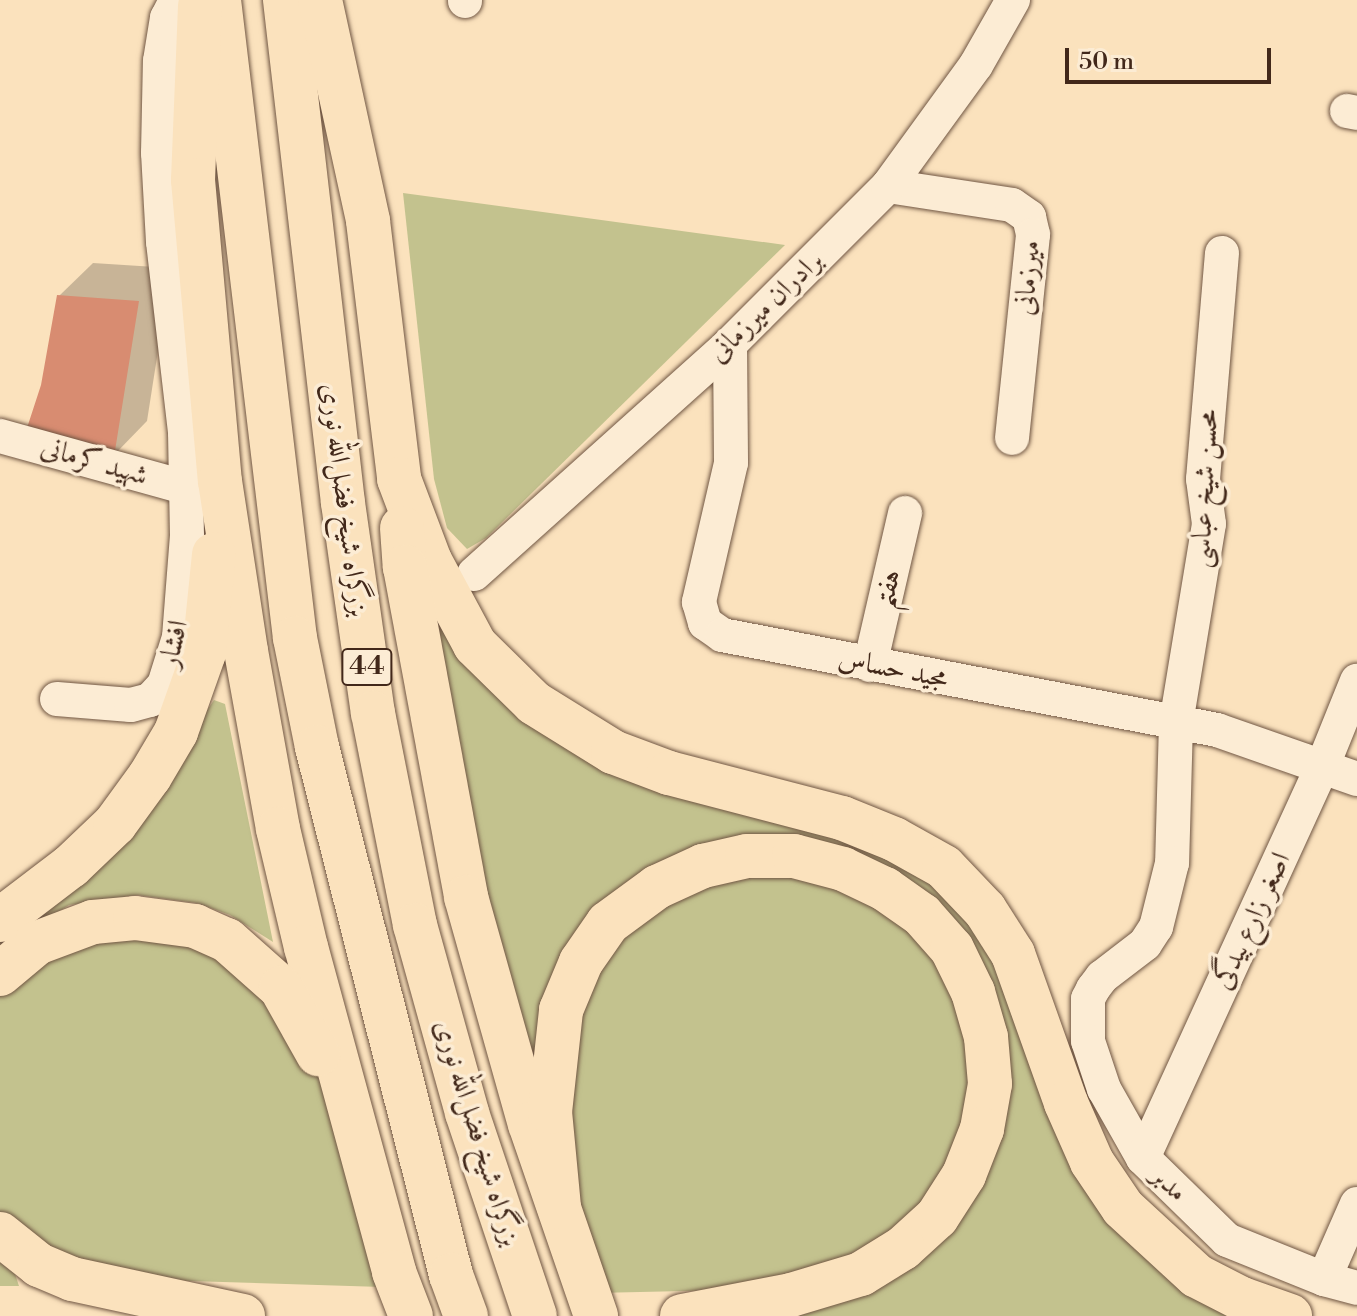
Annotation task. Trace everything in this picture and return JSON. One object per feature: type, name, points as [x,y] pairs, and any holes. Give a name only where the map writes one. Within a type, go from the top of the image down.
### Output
[{"type":"highway","points":[[0,920],[71,866],[115,824],[150,776],[176,732],[206,640],[193,180],[201,0]]},
{"type":"highway","name":"بزرگراه شیخ فضل‌الله نوری","points":[[219,0],[295,638],[336,823],[451,1275],[466,1316]]},
{"type":"highway","name":"بزرگراه شیخ فضل‌الله نوری","points":[[285,0],[343,503],[373,713],[415,925],[467,1113],[535,1316]]},
{"type":"highway","points":[[320,0],[368,221],[399,479],[405,567],[466,897],[530,1124],[596,1316]]},
{"type":"highway","points":[[399,479],[451,604],[492,665],[534,703],[613,752],[669,773],[842,818],[894,839],[944,867],[985,910],[1013,954],[1066,1103],[1092,1162],[1123,1208],[1155,1241],[1197,1276],[1242,1299],[1290,1316]]},
{"type":"highway","points":[[204,485],[278,829],[394,1272],[411,1316]]},
{"type":"highway","points":[[559,1207],[550,1112],[553,1057],[561,1010],[581,962],[608,923],[657,887],[703,866],[747,856],[794,856],[843,869],[885,889],[922,915],[952,949],[973,992],[986,1037],[990,1084],[982,1129],[964,1175],[937,1217],[903,1248],[861,1274],[791,1295],[682,1316]]},
{"type":"highway","points":[[0,974],[37,943],[93,922],[156,918],[195,926],[227,940],[281,988],[352,1118]]},
{"type":"highway","points":[[0,1234],[39,1265],[72,1279],[243,1316]]},
{"type":"street","name":"افشار","points":[[57,699],[131,705],[150,700],[164,685],[179,637],[185,583],[204,485],[185,432],[163,242],[158,153],[160,61],[167,18],[176,0]]},
{"type":"street","name":"برادران میرزمانی","points":[[474,574],[730,344],[888,186],[976,65],[1013,0]]},
{"type":"street","name":"میرزمانی","points":[[888,186],[1012,205],[1029,217],[1033,235],[1012,438]]},
{"type":"street","name":"محسن شیخ عباسی","points":[[1093,989],[1102,977],[1145,944],[1163,910],[1172,863],[1176,723],[1209,524],[1203,479],[1222,253]]},
{"type":"street","name":"مجید حساس","points":[[730,344],[731,463],[699,602],[705,623],[722,635],[1217,730],[1357,779]]},
{"type":"street","name":"شهید کرمانی","points":[[0,436],[204,485]]},
{"type":"street","name":"هفتم","points":[[870,665],[905,513]]},
{"type":"street","name":"اصغر زارع بیدگی","points":[[1143,1158],[1323,765],[1357,681]]},
{"type":"street","name":"مدبر","points":[[1093,989],[1088,999],[1088,1041],[1104,1089],[1143,1158],[1227,1240],[1324,1279],[1357,1288]]},
{"type":"street","points":[[1324,1279],[1357,1204]]},
{"type":"shaded area","points":[[403,193],[785,245],[486,538],[467,549],[447,528],[434,479]]},
{"type":"shaded area","points":[[418,558],[474,667],[799,819],[919,871],[984,937],[1032,1061],[1236,1316],[703,1316],[937,1236],[1000,1036],[845,856],[612,903],[539,1123],[473,864]]},
{"type":"shaded area","points":[[214,700],[225,704],[273,942],[230,915],[197,903],[137,895],[69,905],[0,949],[0,937],[184,745]]},
{"type":"shaded area","points":[[749,870],[841,883],[919,932],[967,1018],[975,1102],[922,1212],[837,1267],[730,1290],[595,1293],[568,1181],[573,1008],[629,921]]},
{"type":"shaded area","points":[[105,933],[188,938],[287,1014],[322,1082],[382,1287],[123,1279],[78,1269],[0,1215],[0,991],[30,964]]},
{"type":"shaded area","points":[[0,1262],[15,1274],[19,1286],[0,1286]]},
{"type":"building","points":[[57,295],[139,301],[114,457],[26,431],[41,385]]}]
